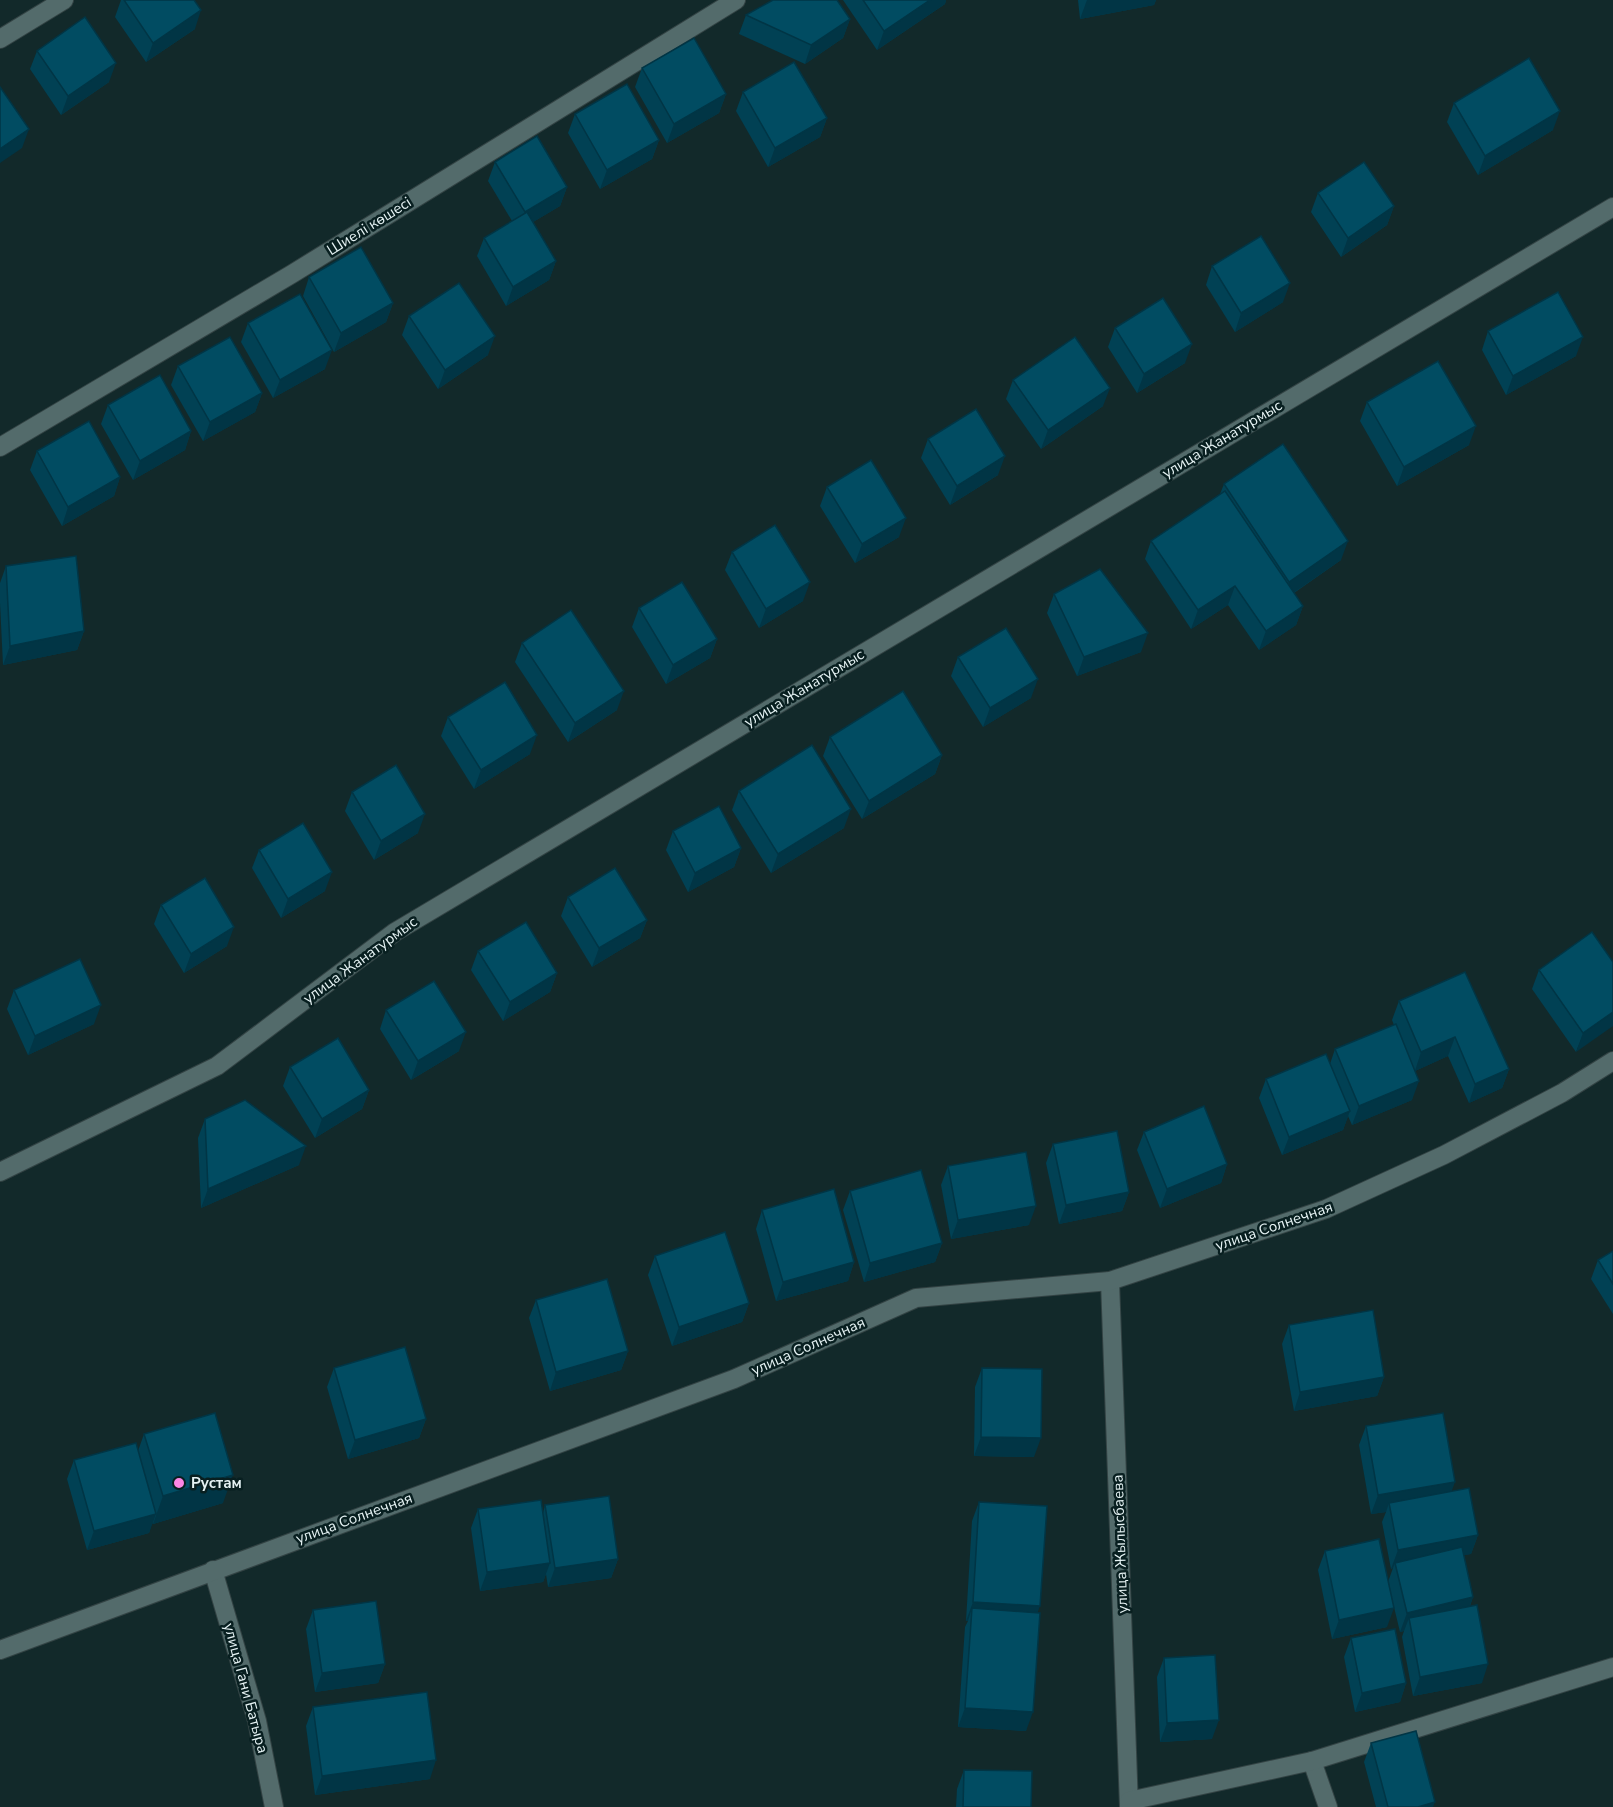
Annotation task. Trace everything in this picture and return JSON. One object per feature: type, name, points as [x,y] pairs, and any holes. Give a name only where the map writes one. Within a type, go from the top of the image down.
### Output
[{"type":"street","points":[[0,39],[64,0]]},
{"type":"street","name":"Шиелі көшесі","points":[[0,447],[292,274],[736,0]]},
{"type":"street","name":"улица Жанатурмыс","points":[[0,1172],[217,1066],[394,932],[1613,207]]},
{"type":"street","name":"улица Солнечная","points":[[0,1650],[734,1379],[916,1298],[1110,1281],[1326,1209],[1444,1155],[1562,1092],[1613,1061]]},
{"type":"street","name":"улица Жылысбаева","points":[[1110,1281],[1129,1804]]},
{"type":"street","name":"улица Гани Батыра","points":[[213,1570],[257,1721],[274,1807]]},
{"type":"street","points":[[1129,1804],[1312,1761],[1613,1667]]},
{"type":"street","points":[[1312,1761],[1328,1807]]},
{"type":"building","points":[[124,0],[194,0],[201,10],[153,43]]},
{"type":"building","points":[[773,0],[837,0],[850,19],[811,45],[746,15]]},
{"type":"building","points":[[863,0],[930,0],[884,31]]},
{"type":"building","points":[[85,17],[116,63],[68,96],[37,51]]},
{"type":"building","points":[[694,38],[726,94],[674,124],[642,68]]},
{"type":"building","points":[[1529,58],[1560,111],[1485,156],[1454,103]]},
{"type":"building","points":[[794,62],[827,118],[775,148],[743,92]]},
{"type":"building","points":[[627,84],[659,140],[607,170],[575,114]]},
{"type":"building","points":[[0,87],[29,129],[0,149]]},
{"type":"building","points":[[537,136],[567,187],[525,212],[495,162]]},
{"type":"building","points":[[1364,162],[1394,206],[1348,238],[1318,193]]},
{"type":"building","points":[[527,212],[556,261],[513,287],[484,238]]},
{"type":"building","points":[[1261,236],[1290,283],[1241,313],[1212,266]]},
{"type":"building","points":[[361,247],[393,303],[341,333],[309,277]]},
{"type":"building","points":[[459,283],[495,336],[445,370],[409,316]]},
{"type":"building","points":[[1558,292],[1583,337],[1513,376],[1488,331]]},
{"type":"building","points":[[300,294],[332,350],[280,380],[248,323]]},
{"type":"building","points":[[1163,298],[1192,344],[1144,374],[1115,328]]},
{"type":"building","points":[[230,337],[262,393],[210,422],[178,366]]},
{"type":"building","points":[[1075,337],[1110,388],[1048,430],[1013,380]]},
{"type":"building","points":[[1438,361],[1476,426],[1404,467],[1367,402]]},
{"type":"building","points":[[160,375],[191,431],[140,461],[108,405]]},
{"type":"building","points":[[976,409],[1005,456],[957,486],[928,439]]},
{"type":"building","points":[[89,421],[120,477],[68,507],[37,451]]},
{"type":"building","points":[[1283,444],[1348,541],[1289,582],[1224,484]]},
{"type":"building","points":[[871,460],[906,518],[862,544],[827,487]]},
{"type":"building","points":[[1225,491],[1303,606],[1266,631],[1235,586],[1198,610],[1151,541]]},
{"type":"building","points":[[775,525],[810,582],[766,609],[732,552]]},
{"type":"building","points":[[76,556],[84,631],[10,646],[6,566]]},
{"type":"building","points":[[1100,569],[1148,633],[1084,657],[1054,594]]},
{"type":"building","points":[[682,582],[717,639],[673,665],[639,608]]},
{"type":"building","points":[[571,610],[624,691],[575,723],[522,643]]},
{"type":"building","points":[[1006,628],[1038,679],[990,708],[958,657]]},
{"type":"building","points":[[505,682],[537,735],[481,770],[448,717]]},
{"type":"building","points":[[903,691],[942,755],[869,801],[830,737]]},
{"type":"building","points":[[812,745],[851,809],[778,854],[739,791]]},
{"type":"building","points":[[396,765],[425,814],[381,841],[352,792]]},
{"type":"building","points":[[719,806],[741,848],[695,873],[673,831]]},
{"type":"building","points":[[303,823],[332,872],[288,899],[259,850]]},
{"type":"building","points":[[615,868],[647,920],[599,948],[568,897]]},
{"type":"building","points":[[205,878],[234,927],[191,954],[161,905]]},
{"type":"building","points":[[526,922],[557,973],[510,1002],[478,951]]},
{"type":"building","points":[[1592,932],[1613,962],[1613,1012],[1583,1033],[1539,970]]},
{"type":"building","points":[[80,959],[101,1005],[35,1036],[14,990]]},
{"type":"building","points":[[1465,972],[1509,1069],[1475,1084],[1455,1037],[1421,1052],[1399,1001]]},
{"type":"building","points":[[434,981],[466,1032],[418,1061],[386,1010]]},
{"type":"building","points":[[1396,1024],[1419,1081],[1359,1106],[1335,1049]]},
{"type":"building","points":[[338,1038],[369,1090],[322,1119],[290,1067]]},
{"type":"building","points":[[1326,1054],[1350,1111],[1289,1137],[1266,1079]]},
{"type":"building","points":[[245,1100],[306,1146],[208,1189],[205,1119]]},
{"type":"building","points":[[1204,1106],[1227,1164],[1167,1189],[1144,1132]]},
{"type":"building","points":[[1117,1131],[1129,1192],[1066,1205],[1053,1144]]},
{"type":"building","points":[[1026,1152],[1036,1206],[958,1220],[948,1166]]},
{"type":"building","points":[[921,1170],[942,1243],[870,1263],[850,1191]]},
{"type":"building","points":[[834,1189],[854,1262],[783,1282],[762,1210]]},
{"type":"building","points":[[725,1232],[749,1303],[679,1327],[655,1256]]},
{"type":"building","points":[[1613,1251],[1613,1284],[1598,1260]]},
{"type":"building","points":[[607,1279],[628,1351],[556,1372],[536,1300]]},
{"type":"building","points":[[1373,1310],[1384,1377],[1300,1392],[1289,1325]]},
{"type":"building","points":[[405,1347],[426,1419],[355,1440],[334,1368]]},
{"type":"building","points":[[982,1368],[1042,1369],[1041,1438],[981,1437]]},
{"type":"building","points":[[215,1413],[233,1475],[163,1496],[144,1434]]},
{"type":"building","points":[[1443,1413],[1455,1482],[1378,1495],[1366,1426]]},
{"type":"building","points":[[136,1443],[156,1514],[94,1531],[74,1460]]},
{"type":"building","points":[[1469,1488],[1478,1535],[1398,1550],[1389,1503]]},
{"type":"building","points":[[609,1496],[618,1559],[555,1568],[545,1505]]},
{"type":"building","points":[[541,1500],[550,1563],[487,1572],[478,1509]]},
{"type":"building","points":[[979,1502],[1047,1506],[1040,1606],[973,1602]]},
{"type":"building","points":[[1379,1539],[1394,1608],[1339,1620],[1325,1551]]},
{"type":"building","points":[[1462,1547],[1473,1597],[1407,1613],[1395,1563]]},
{"type":"building","points":[[376,1601],[385,1664],[322,1673],[313,1610]]},
{"type":"building","points":[[1477,1605],[1488,1664],[1420,1677],[1409,1618]]},
{"type":"building","points":[[972,1608],[1040,1613],[1033,1712],[965,1708]]},
{"type":"building","points":[[1395,1629],[1406,1683],[1362,1693],[1351,1638]]},
{"type":"building","points":[[1215,1655],[1219,1720],[1167,1723],[1164,1658]]},
{"type":"building","points":[[427,1692],[436,1760],[322,1776],[313,1707]]},
{"type":"building","points":[[1416,1731],[1435,1802],[1418,1807],[1388,1807],[1371,1743]]},
{"type":"building","points":[[964,1770],[1032,1771],[1031,1807],[963,1807]]},
{"type":"place","name":"Рустам","points":[[179,1483]]}]
